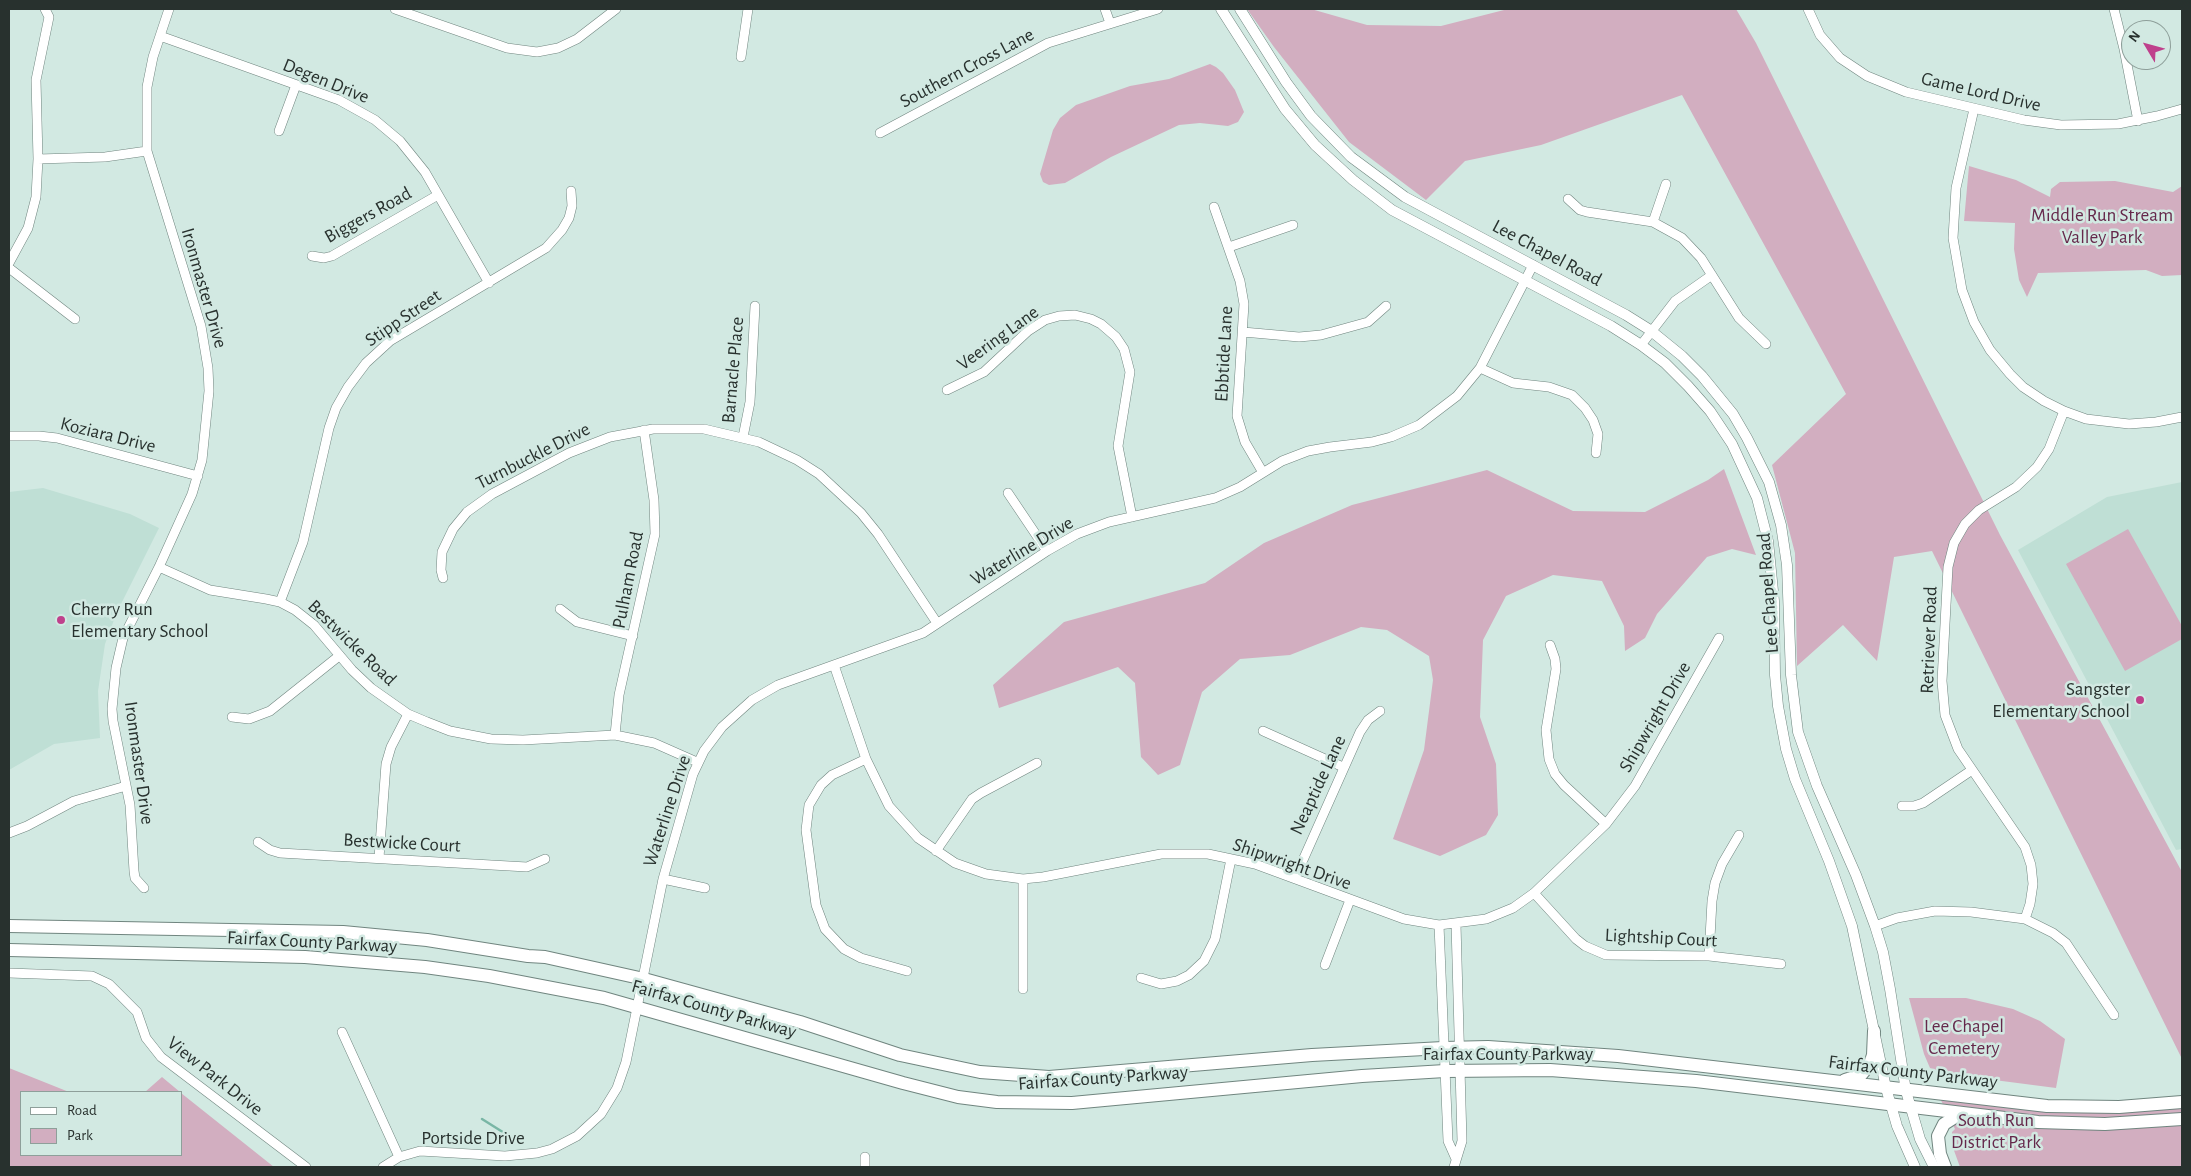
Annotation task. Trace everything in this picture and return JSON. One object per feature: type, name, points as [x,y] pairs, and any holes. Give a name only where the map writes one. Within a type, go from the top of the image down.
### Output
[{"type":"highway","name":"Fairfax County Parkway","points":[[9,926],[343,932],[545,957],[644,979],[800,1022],[900,1055],[980,1072],[1049,1076],[1312,1055],[1460,1048],[1535,1050],[1618,1056],[2001,1102],[2069,1107],[2119,1107],[2182,1102]]},
{"type":"highway","name":"Fairfax County Parkway","points":[[9,950],[305,957],[364,961],[489,976],[567,990],[638,1007],[903,1084],[958,1097],[997,1102],[1072,1103],[1248,1086],[1445,1071],[1550,1070],[1654,1076],[2016,1120],[2084,1124],[2182,1119]]},
{"type":"highway","points":[[1834,1081],[1856,1078],[1866,1070],[1873,1055],[1874,1031]]},
{"type":"highway","points":[[1945,1167],[1938,1144],[1941,1129],[1944,1124],[1955,1117],[1970,1114]]},
{"type":"main road","name":"Lee Chapel Road","points":[[1221,9],[1285,110],[1333,164],[1392,210],[1611,326],[1641,345],[1676,373],[1710,411],[1732,444],[1750,480],[1764,519],[1768,541],[1774,602],[1775,675],[1778,706],[1786,749],[1795,779],[1829,861],[1852,926],[1890,1105],[1915,1167]]},
{"type":"main road","name":"Lee Chapel Road","points":[[1240,9],[1286,82],[1311,116],[1351,157],[1405,197],[1626,315],[1650,330],[1682,356],[1715,391],[1748,438],[1769,482],[1781,525],[1787,566],[1791,675],[1798,732],[1806,758],[1856,875],[1875,926],[1888,980],[1906,1091],[1920,1139],[1934,1167]]},
{"type":"main road","points":[[1775,675],[1791,675]]},
{"type":"street","points":[[9,263],[22,241],[32,214],[37,188],[36,80],[49,17],[45,9]]},
{"type":"street","name":"Ironmaster Drive","points":[[144,888],[135,878],[132,819],[116,742],[112,709],[116,668],[123,638],[159,567],[187,506],[198,476],[207,428],[209,391],[206,347],[195,302],[147,151],[147,87],[153,57],[169,9]]},
{"type":"street","points":[[394,9],[507,48],[537,52],[558,48],[577,39],[616,9]]},
{"type":"street","points":[[740,57],[748,9]]},
{"type":"street","points":[[1105,9],[1110,23]]},
{"type":"street","name":"Southern Cross Lane","points":[[880,133],[1048,43],[1158,9]]},
{"type":"street","name":"Game Lord Drive","points":[[1808,9],[1815,26],[1826,44],[1840,58],[1875,80],[1906,92],[2024,120],[2061,125],[2107,125],[2138,121],[2182,109]]},
{"type":"street","points":[[2114,9],[2124,48],[2138,121]]},
{"type":"street","name":"Degen Drive","points":[[160,36],[349,104],[381,125],[410,152],[438,195],[489,283]]},
{"type":"street","points":[[279,131],[296,85]]},
{"type":"street","points":[[1974,109],[1959,172],[1954,204],[1955,253],[1962,290],[1978,330],[2000,363],[2032,394],[2064,411],[2086,419],[2130,424],[2182,417]]},
{"type":"street","points":[[38,159],[105,157],[147,151]]},
{"type":"street","points":[[1653,222],[1666,184]]},
{"type":"street","name":"Stipp Street","points":[[280,602],[303,542],[329,428],[336,408],[348,387],[366,363],[390,341],[537,255],[554,241],[569,218],[572,206],[571,192]]},
{"type":"street","name":"Biggers Road","points":[[312,256],[324,258],[332,256],[438,195]]},
{"type":"street","points":[[1568,199],[1587,212],[1653,222],[1676,234],[1689,244],[1740,318],[1766,344]]},
{"type":"street","name":"Ebbtide Lane","points":[[1214,207],[1243,295],[1243,332],[1237,416],[1245,442],[1262,471]]},
{"type":"street","points":[[1228,247],[1293,225]]},
{"type":"street","name":"Waterline Drive","points":[[644,979],[663,879],[697,762],[722,726],[752,700],[778,685],[902,641],[938,624],[1047,551],[1077,534],[1108,522],[1215,498],[1240,487],[1262,471],[1308,451],[1330,446],[1372,442],[1410,430],[1429,420],[1465,388],[1480,368],[1533,265]]},
{"type":"street","points":[[9,268],[75,319]]},
{"type":"street","points":[[1641,345],[1650,330],[1675,301],[1712,275]]},
{"type":"street","name":"Barnacle Place","points":[[743,437],[750,402],[755,306]]},
{"type":"street","points":[[1243,332],[1299,337],[1322,336],[1368,322],[1386,306]]},
{"type":"street","name":"Veering Lane","points":[[947,390],[984,372],[1028,331],[1044,320],[1059,316],[1075,315],[1101,324],[1116,337],[1124,349],[1129,362],[1130,382],[1118,446],[1132,517]]},
{"type":"street","points":[[1480,368],[1513,384],[1549,387],[1572,395],[1585,408],[1593,420],[1598,434],[1596,453]]},
{"type":"street","name":"Retriever Road","points":[[2025,919],[2030,904],[2033,884],[2029,857],[2018,835],[1972,770],[1950,732],[1942,696],[1948,567],[1959,533],[1973,515],[1986,504],[2016,487],[2037,467],[2049,449],[2064,411]]},
{"type":"street","name":"Turnbuckle Drive","points":[[443,578],[441,565],[446,541],[460,519],[478,503],[584,446],[610,437],[644,430],[679,427],[704,429],[743,437],[779,450],[820,474],[842,493],[878,534],[938,624]]},
{"type":"street","name":"Pulham Road","points":[[615,735],[619,695],[655,534],[654,500],[644,430]]},
{"type":"street","name":"Koziara Drive","points":[[9,436],[39,436],[64,439],[198,476]]},
{"type":"street","points":[[1008,493],[1047,551]]},
{"type":"street","name":"Bestwicke Road","points":[[159,567],[210,590],[280,602],[314,625],[339,656],[371,688],[408,714],[450,731],[491,739],[523,740],[615,735],[654,743],[697,762]]},
{"type":"street","points":[[560,609],[577,622],[633,636]]},
{"type":"street","name":"Shipwright Drive","points":[[834,665],[866,760],[882,794],[896,816],[918,838],[936,851],[971,869],[998,876],[1043,877],[1161,854],[1201,854],[1231,858],[1255,864],[1404,920],[1439,925],[1486,919],[1502,914],[1534,893],[1606,824],[1635,786],[1719,638]]},
{"type":"street","points":[[1550,645],[1556,669],[1546,730],[1549,759],[1564,785],[1606,824]]},
{"type":"street","points":[[232,718],[249,719],[270,711],[339,656]]},
{"type":"street","name":"Neaptide Lane","points":[[1295,878],[1343,767],[1364,726],[1380,712]]},
{"type":"street","points":[[379,858],[386,764],[391,747],[408,714]]},
{"type":"street","points":[[1263,731],[1343,767]]},
{"type":"street","points":[[866,760],[832,774],[820,785],[809,805],[806,830],[816,905],[825,930],[844,949],[861,958],[908,971]]},
{"type":"street","points":[[936,851],[972,800],[981,793],[1037,763]]},
{"type":"street","points":[[1902,806],[1914,806],[1926,801],[1972,770]]},
{"type":"street","points":[[9,833],[27,826],[74,801],[126,786]]},
{"type":"street","points":[[1709,956],[1712,901],[1715,883],[1722,864],[1739,835]]},
{"type":"street","name":"Bestwicke Court","points":[[258,842],[270,850],[280,853],[527,867],[545,860]]},
{"type":"street","points":[[1141,978],[1161,984],[1177,981],[1189,975],[1204,961],[1215,939],[1231,858]]},
{"type":"street","points":[[1023,878],[1023,989]]},
{"type":"street","points":[[663,879],[705,888]]},
{"type":"street","name":"Lightship Court","points":[[1534,893],[1576,939],[1598,952],[1617,956],[1709,956],[1781,964]]},
{"type":"street","points":[[1325,965],[1350,900]]},
{"type":"street","points":[[1875,926],[1906,916],[1935,910],[1971,912],[2025,919],[2053,933],[2066,943],[2114,1015]]},
{"type":"street","points":[[1455,1163],[1462,1141],[1462,1071],[1456,924]]},
{"type":"street","points":[[1439,925],[1448,1141],[1455,1163]]},
{"type":"street","name":"View Park Drive","points":[[9,973],[92,976],[109,984],[136,1012],[146,1038],[161,1057],[306,1167]]},
{"type":"street","name":"Portside Drive","points":[[383,1167],[399,1157],[426,1151],[524,1156],[552,1149],[577,1136],[601,1114],[617,1088],[626,1062],[644,979]]},
{"type":"street","name":"Portside Drive","points":[[342,1032],[399,1157]]},
{"type":"street","points":[[864,1167],[865,1157]]},
{"type":"shaded area","name":"Sangster Elementary School","points":[[2182,482],[2182,849],[2176,850],[2018,550],[2107,497]]},
{"type":"shaded area","name":"Cherry Run Elementary School","points":[[43,488],[130,514],[159,528],[117,612],[105,644],[98,691],[100,738],[54,744],[9,770],[9,492]]},
{"type":"green space","points":[[1247,9],[1311,9],[1367,25],[1441,26],[1508,9],[1736,9],[1756,43],[2000,535],[2182,872],[2182,1059],[1932,551],[1894,557],[1877,661],[1843,625],[1797,666],[1795,553],[1772,465],[1846,394],[1682,95],[1541,145],[1465,161],[1426,200],[1349,142],[1274,47]]},
{"type":"green space","points":[[1210,64],[1223,73],[1235,90],[1244,112],[1238,122],[1228,126],[1200,123],[1179,125],[1111,157],[1065,183],[1049,185],[1043,182],[1040,174],[1053,130],[1060,118],[1076,105],[1130,86],[1169,79]]},
{"type":"green space","name":"Middle Run Stream Valley Park","points":[[1969,166],[2016,180],[2050,197],[2051,189],[2060,182],[2115,181],[2173,192],[2182,186],[2182,275],[2162,276],[2146,270],[2038,273],[2027,297],[2019,280],[2014,249],[2015,223],[1964,221]]},
{"type":"green space","points":[[1724,469],[1756,555],[1732,549],[1707,557],[1657,614],[1645,638],[1625,651],[1624,626],[1602,581],[1553,575],[1506,596],[1483,640],[1480,717],[1496,764],[1498,815],[1486,835],[1440,856],[1393,839],[1424,750],[1433,680],[1429,656],[1387,630],[1361,627],[1290,655],[1240,659],[1202,692],[1180,765],[1158,775],[1141,757],[1135,683],[1118,667],[999,708],[993,685],[1064,622],[1205,583],[1264,543],[1352,505],[1487,470],[1573,511],[1645,512],[1708,480]]},
{"type":"green space","points":[[2128,529],[2182,626],[2182,639],[2125,671],[2066,564]]},
{"type":"green space","name":"Lee Chapel Cemetery","points":[[1909,998],[1966,998],[2013,1009],[2040,1021],[2065,1039],[2056,1088],[1948,1074],[1930,1068],[1924,1054]]},
{"type":"green space","points":[[9,1068],[66,1091],[20,1091],[20,1156],[182,1156],[182,1094],[274,1167],[9,1167]]},
{"type":"green space","points":[[162,1077],[179,1091],[146,1091]]},
{"type":"green space","name":"South Run District Park","points":[[1935,1088],[2080,1103],[2182,1106],[2182,1167],[1960,1167],[1952,1145],[1952,1132],[1955,1129]]},
{"type":"waterway","points":[[482,1119],[517,1141]]},
{"type":"place","name":"Cherry Run Elementary School","points":[[61,620]]},
{"type":"place","name":"Sangster Elementary School","points":[[2140,700]]}]
